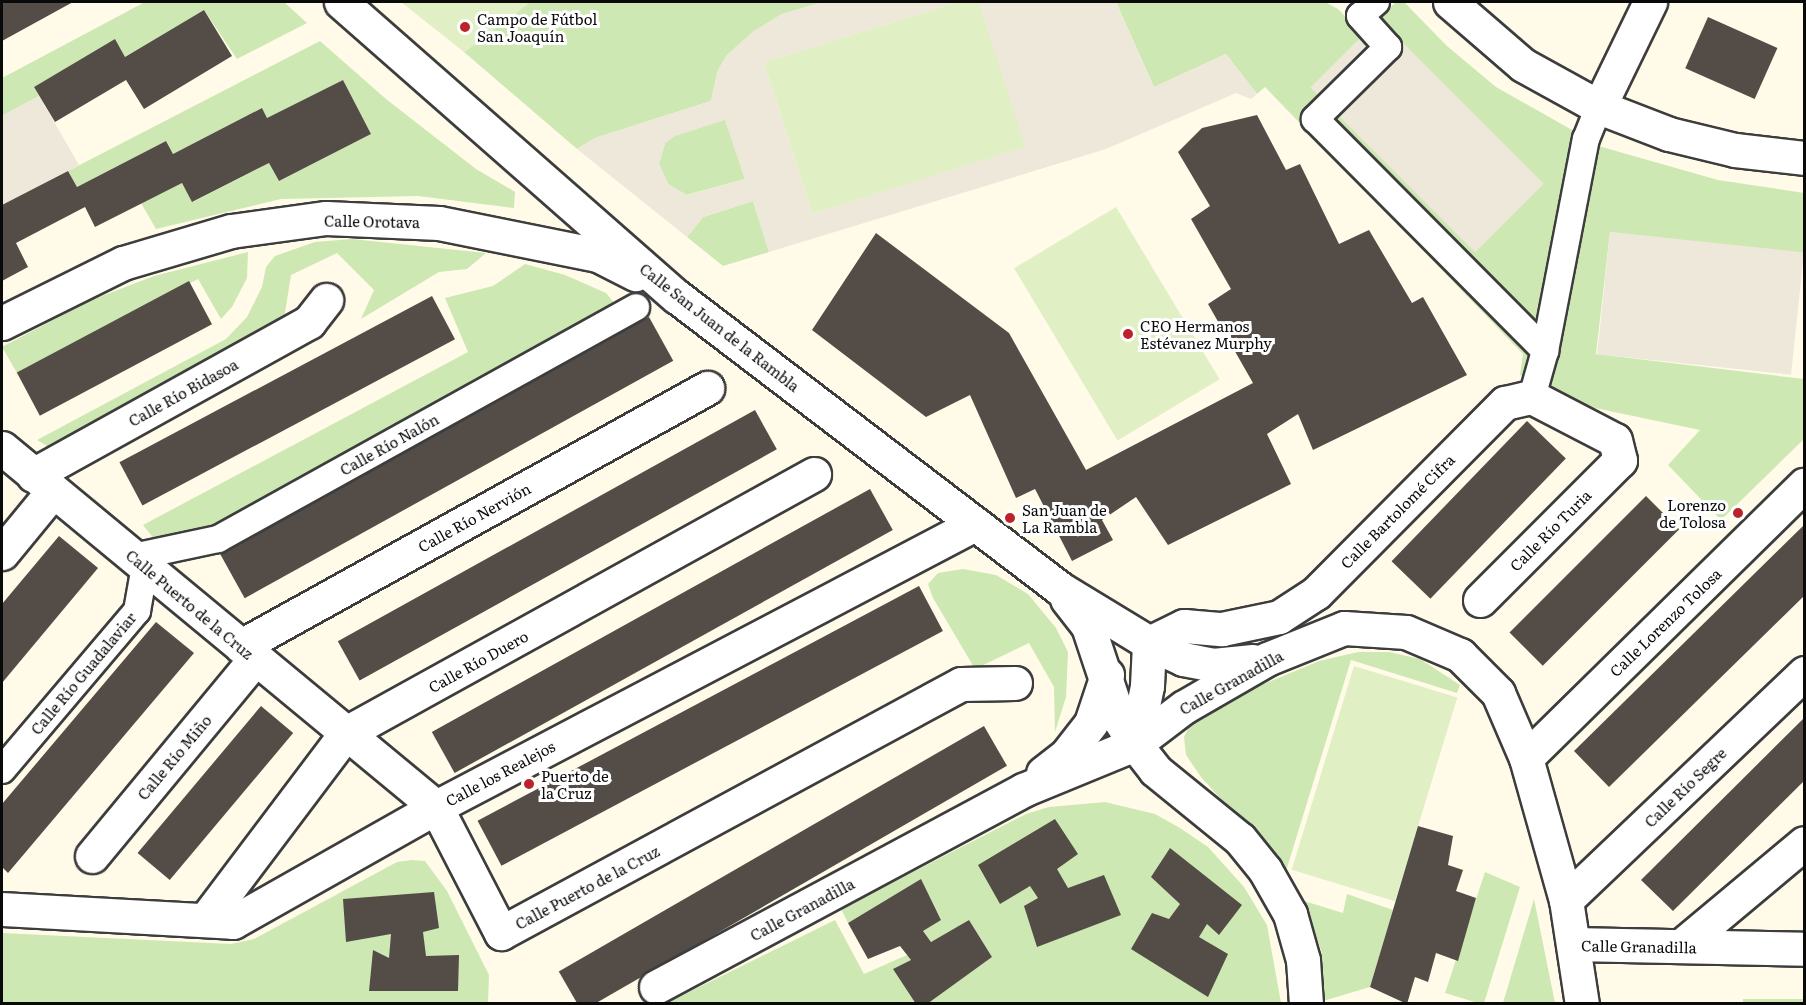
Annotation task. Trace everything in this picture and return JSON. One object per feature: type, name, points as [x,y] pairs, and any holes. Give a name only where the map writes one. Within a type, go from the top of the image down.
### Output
[{"type":"street","name":"Calle San Juan de la Rambla","points":[[341,2],[676,296],[1059,588],[1149,643],[1183,659],[1213,666],[1267,659]]},
{"type":"street","points":[[1376,2],[1359,16],[1388,47],[1315,119],[1545,351]]},
{"type":"street","points":[[1450,2],[1523,65],[1599,107],[1680,136],[1735,150],[1804,158]]},
{"type":"street","points":[[1532,397],[1545,351],[1586,139],[1650,2]]},
{"type":"street","name":"Calle Orotava","points":[[2,323],[123,263],[231,231],[326,218],[439,223],[598,255],[676,296]]},
{"type":"street","name":"Calle Río Bidasoa","points":[[43,483],[309,322],[326,300]]},
{"type":"street","name":"Calle Río Nalón","points":[[139,562],[218,539],[636,307]]},
{"type":"street","name":"Calle Río Nervión","points":[[248,652],[706,388]]},
{"type":"street","name":"Calle Río Turia","points":[[1480,600],[1620,460],[1615,440],[1532,397]]},
{"type":"street","name":"Calle Bartolomé Cifra","points":[[1149,643],[1185,626],[1222,629],[1279,617],[1316,592],[1505,403],[1532,397]]},
{"type":"street","name":"Calle Puerto de la Cruz","points":[[2,448],[436,807],[501,933],[961,684],[1015,683]]},
{"type":"street","name":"Calle Río Duero","points":[[205,920],[346,733],[814,474]]},
{"type":"street","points":[[2,553],[43,483]]},
{"type":"street","name":"Calle Lorenzo Tolosa","points":[[1526,758],[1804,485]]},
{"type":"street","name":"Calle los Realejos","points":[[2,909],[233,922],[436,807],[975,524]]},
{"type":"street","name":"Calle Río Guadalaviar","points":[[2,770],[137,611],[139,562]]},
{"type":"street","name":"Calle San Juan de la Rambla","points":[[1059,588],[1088,627],[1107,675],[1119,719],[1135,744],[1155,770],[1240,839],[1265,870],[1290,914],[1303,960],[1306,1004]]},
{"type":"street","name":"Calle Granadilla","points":[[657,987],[1023,789],[1135,744],[1184,707],[1267,659],[1344,628],[1406,632],[1460,655],[1498,693],[1526,758],[1566,900],[1573,944],[1804,949]]},
{"type":"street","points":[[1135,744],[1147,686],[1149,643]]},
{"type":"street","name":"Calle Río Miño","points":[[92,856],[248,652]]},
{"type":"street","name":"Calle Río Segre","points":[[1566,900],[1804,672]]},
{"type":"street","points":[[1023,789],[1067,754],[1091,723],[1107,675]]},
{"type":"street","points":[[1147,686],[1184,707]]},
{"type":"street","points":[[1680,946],[1804,843]]},
{"type":"street","points":[[1573,944],[1582,1004]]},
{"type":"green space","points":[[145,2],[284,2],[307,23],[237,59],[204,10],[125,57],[115,40],[34,87],[39,96],[2,116],[2,78]]},
{"type":"green space","name":"Campo de Fútbol San Joaquín","points":[[401,2],[530,2],[464,52]]},
{"type":"green space","points":[[530,2],[823,2],[782,14],[754,31],[727,55],[718,70],[711,101],[595,138],[577,149],[464,52]]},
{"type":"green space","points":[[958,2],[979,2],[1026,147],[812,214],[764,62]]},
{"type":"green space","points":[[1116,2],[1325,2],[1338,9],[1363,35],[1396,2],[1404,2],[1447,46],[1496,87],[1602,147],[1718,180],[1804,193],[1804,254],[1610,232],[1596,354],[1804,379],[1804,439],[1721,520],[1668,465],[1700,430],[1595,408],[1520,375],[1523,354],[1265,87],[1257,94],[1226,54],[1154,87]]},
{"type":"green space","points":[[320,41],[386,99],[476,169],[515,192],[514,208],[418,196],[281,199],[156,229],[141,203],[182,183],[193,202],[269,163],[279,181],[371,134],[343,80],[267,118],[262,108],[173,154],[166,141],[77,187],[68,171]]},
{"type":"green space","points":[[725,119],[745,179],[686,195],[668,184],[659,164],[665,143],[674,136]]},
{"type":"green space","points":[[753,201],[769,252],[723,266],[687,237],[703,217]]},
{"type":"green space","points":[[1116,207],[1220,379],[1118,441],[1014,268]]},
{"type":"green space","points":[[352,239],[486,253],[467,269],[439,272],[361,319],[374,290],[337,253],[291,275],[284,319],[52,449],[37,440],[226,339],[247,317],[262,287],[266,267],[275,256],[315,242]]},
{"type":"green space","points":[[248,252],[247,278],[232,307],[221,319],[198,279],[17,373],[2,347],[89,301],[154,276]]},
{"type":"green space","points":[[525,264],[565,275],[606,293],[620,310],[215,533],[155,540],[143,525],[468,352],[445,298],[493,286]]},
{"type":"green space","points":[[963,569],[996,575],[1028,594],[1056,628],[1068,652],[1066,697],[1055,732],[1054,687],[1029,643],[975,669],[933,598],[928,584],[938,573]]},
{"type":"green space","points":[[1358,652],[1389,652],[1420,659],[1460,685],[1457,693],[1351,660],[1286,871],[1201,777],[1186,755],[1184,737],[1192,721],[1206,708],[1319,661]]},
{"type":"green space","points":[[1354,666],[1457,698],[1395,901],[1292,870]]},
{"type":"green space","points":[[1105,802],[1155,814],[1180,828],[1208,847],[1244,887],[1267,925],[1281,1003],[665,1004],[835,920],[864,974],[907,955],[911,960],[894,969],[929,1002],[992,957],[969,920],[931,942],[923,931],[941,919],[921,880],[848,923],[841,909],[1026,814],[1049,807]]},
{"type":"green space","points":[[425,861],[447,891],[489,975],[488,1003],[2,1003],[2,933],[231,944],[254,939],[397,862]]},
{"type":"green space","points":[[1485,872],[1520,887],[1484,1003],[1478,1003],[1445,993]]},
{"type":"green space","points":[[1347,894],[1393,910],[1370,987],[1323,1001],[1322,953],[1304,901],[1343,913]]},
{"type":"green space","points":[[1534,899],[1555,1003],[1503,1003]]},
{"type":"green space","points":[[1743,999],[1804,999],[1804,1004],[1743,1004]]},
{"type":"shaded area","points":[[823,2],[958,2],[764,62],[812,214],[1025,147],[979,2],[1116,2],[1154,87],[1226,54],[1257,94],[1251,99],[1236,93],[1106,149],[769,252],[753,201],[703,217],[687,237],[577,149],[595,138],[711,101],[718,70],[727,55],[754,31],[782,14]],"holes":[[[725,120],[745,179],[687,195],[668,184],[659,164],[665,143],[675,136]]]},
{"type":"shaded area","points":[[1379,19],[1544,184],[1475,252],[1310,88]]},
{"type":"shaded area","points":[[39,96],[79,165],[2,205],[2,116]]},
{"type":"shaded area","points":[[1610,232],[1804,252],[1791,375],[1597,354]]},
{"type":"building","points":[[2,2],[73,2],[2,41]]},
{"type":"building","points":[[204,10],[232,56],[144,109],[126,80],[55,122],[34,87],[115,39],[125,57]]},
{"type":"building","points":[[1708,17],[1777,48],[1755,99],[1685,68]]},
{"type":"building","points":[[343,80],[371,134],[279,181],[269,163],[192,202],[182,183],[95,227],[85,207],[16,243],[28,267],[2,281],[2,205],[68,171],[77,187],[166,141],[173,154],[262,108],[267,118]]},
{"type":"building","points":[[1257,115],[1286,170],[1300,164],[1339,244],[1369,230],[1412,303],[1423,297],[1467,375],[1313,450],[1298,414],[1267,434],[1291,484],[1168,545],[1136,497],[1102,520],[1113,540],[1072,561],[1035,489],[1016,498],[970,395],[926,417],[812,330],[876,233],[1009,333],[1086,470],[1253,383],[1208,304],[1231,289],[1191,219],[1210,206],[1178,152],[1202,128]]},
{"type":"building","points":[[189,281],[212,324],[40,416],[17,373]]},
{"type":"building","points":[[432,296],[455,339],[142,505],[119,462]]},
{"type":"building","points":[[649,317],[673,361],[245,598],[220,555]]},
{"type":"building","points":[[755,410],[777,449],[360,681],[338,641]]},
{"type":"building","points":[[1527,421],[1566,459],[1430,599],[1392,561]]},
{"type":"building","points":[[870,489],[893,530],[455,773],[432,732]]},
{"type":"building","points":[[1646,496],[1679,529],[1543,666],[1510,632]]},
{"type":"building","points":[[1804,525],[1804,596],[1609,787],[1574,751]]},
{"type":"building","points":[[59,536],[98,568],[2,683],[2,604]]},
{"type":"building","points":[[919,586],[943,631],[501,866],[478,821]]},
{"type":"building","points":[[156,622],[194,653],[8,873],[2,867],[2,804]]},
{"type":"building","points":[[261,706],[293,733],[170,880],[138,853]]},
{"type":"building","points":[[1804,718],[1804,781],[1673,911],[1641,880]]},
{"type":"building","points":[[984,726],[1007,766],[594,1004],[578,1004],[559,972]]},
{"type":"building","points":[[1055,819],[1078,854],[1057,869],[1068,888],[1104,875],[1121,915],[1037,947],[1024,906],[1038,898],[1030,886],[1000,904],[978,865]]},
{"type":"building","points":[[1418,826],[1453,836],[1448,865],[1463,870],[1456,891],[1476,898],[1458,961],[1436,953],[1428,982],[1415,977],[1407,1004],[1370,987]]},
{"type":"building","points":[[1170,848],[1242,905],[1219,935],[1207,924],[1199,937],[1228,954],[1208,997],[1131,949],[1152,913],[1169,919],[1180,904],[1151,877]]},
{"type":"building","points":[[921,879],[941,920],[923,931],[931,942],[969,920],[992,957],[927,1004],[916,1004],[893,969],[911,960],[900,946],[868,959],[848,923]]},
{"type":"building","points":[[434,892],[439,928],[423,932],[426,956],[459,955],[458,991],[369,991],[373,950],[389,958],[391,934],[346,942],[343,899]]},
{"type":"place","name":"Campo de Fútbol San Joaquín","points":[[465,27]]},
{"type":"place","name":"CEO Hermanos Estévanez Murphy","points":[[1128,334]]},
{"type":"place","name":"Lorenzo de Tolosa","points":[[1738,513]]},
{"type":"place","name":"San Juan de La Rambla","points":[[1010,518]]},
{"type":"place","name":"Puerto de la Cruz","points":[[529,784]]}]
